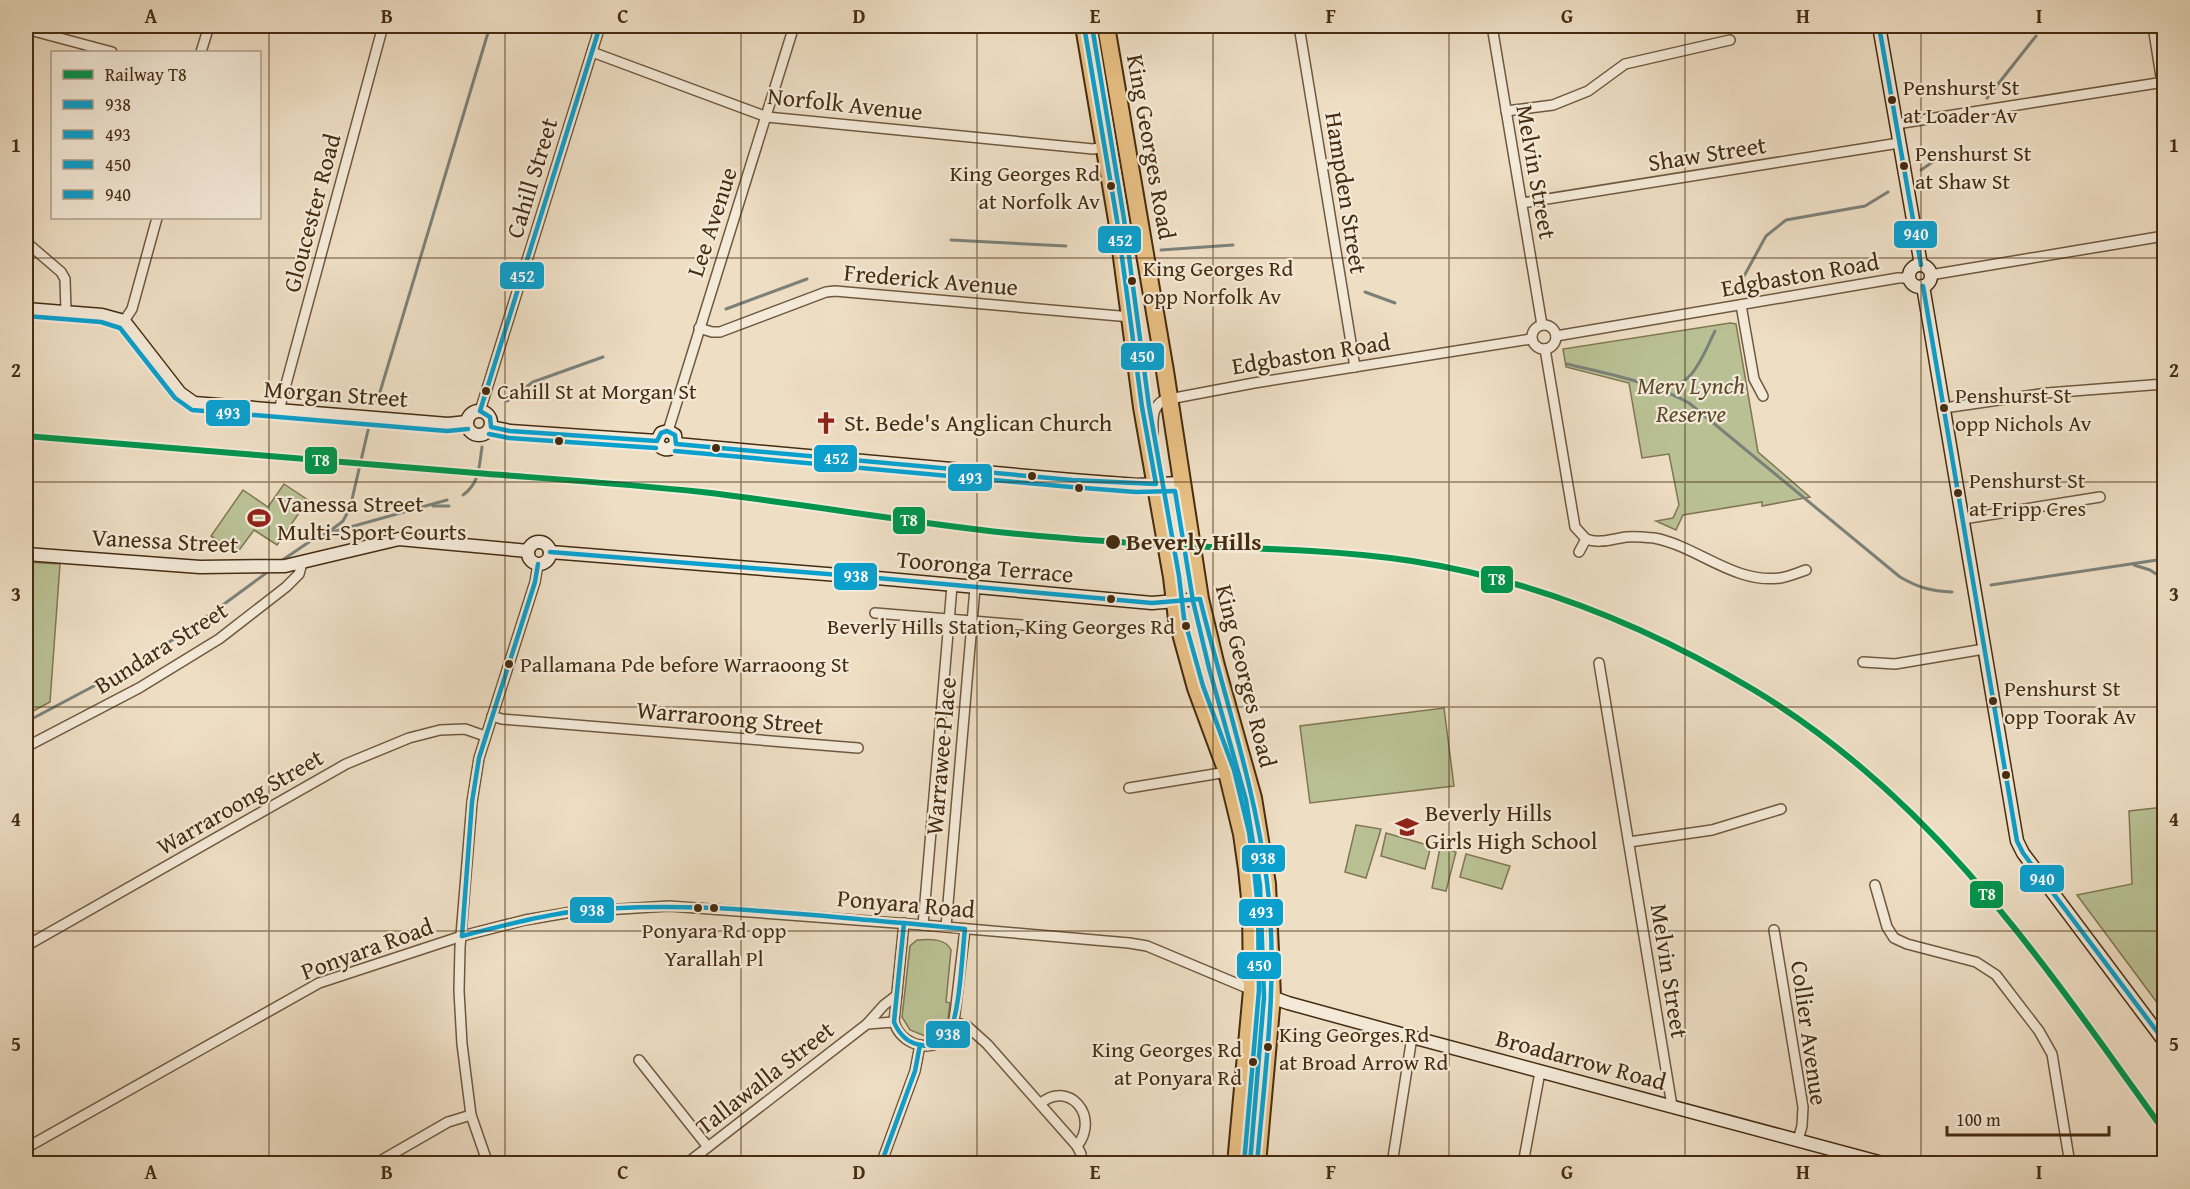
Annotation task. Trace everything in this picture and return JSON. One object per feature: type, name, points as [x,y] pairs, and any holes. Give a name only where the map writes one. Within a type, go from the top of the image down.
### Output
[{"type":"highway","name":"King Georges Road","points":[[1084,26],[1105,147],[1142,407],[1177,619],[1196,688],[1227,772],[1242,834],[1247,869],[1262,994],[1236,1164]]},
{"type":"highway","name":"King Georges Road","points":[[1106,26],[1170,398],[1196,577],[1216,666],[1253,798],[1267,884],[1257,1164]]},
{"type":"street","points":[[201,51],[209,26]]},
{"type":"street","name":"Gloucester Road","points":[[279,410],[383,26]]},
{"type":"street","name":"Cahill Street","points":[[480,411],[600,26]]},
{"type":"street","name":"Lee Avenue","points":[[668,431],[794,26]]},
{"type":"street","name":"Hampden Street","points":[[1299,26],[1355,367]]},
{"type":"street","name":"Melvin Street","points":[[1492,26],[1542,325]]},
{"type":"street","points":[[1879,26],[1921,265]]},
{"type":"street","points":[[1896,124],[2163,82],[2153,26]]},
{"type":"street","points":[[26,29],[108,51]]},
{"type":"street","points":[[1506,111],[1553,105],[1588,91],[1625,64],[1730,40]]},
{"type":"street","name":"Norfolk Avenue","points":[[592,52],[767,117],[1093,149],[1105,147]]},
{"type":"street","name":"Shaw Street","points":[[1522,203],[1899,143]]},
{"type":"street","points":[[26,309],[102,315],[123,321],[132,309],[157,219]]},
{"type":"street","points":[[1930,275],[2164,236]]},
{"type":"street","points":[[26,242],[65,279],[66,312]]},
{"type":"street","points":[[1921,265],[1927,268],[1930,281],[1923,286],[1916,286],[1909,278],[1912,269],[1921,265]]},
{"type":"street","name":"Edgbaston Road","points":[[1556,336],[1909,278]]},
{"type":"street","points":[[1923,286],[2016,835],[2023,853],[2164,1041]]},
{"type":"street","name":"Frederick Avenue","points":[[699,328],[720,332],[826,292],[835,291],[1131,317]]},
{"type":"street","points":[[1741,305],[1754,378],[1763,396]]},
{"type":"street","name":"Morgan Street","points":[[123,321],[186,399],[194,403],[448,424],[467,422]]},
{"type":"street","points":[[1542,325],[1553,329],[1556,336],[1554,344],[1545,349],[1538,348],[1531,339],[1535,328],[1542,325]]},
{"type":"street","name":"Edgbaston Road","points":[[1170,398],[1531,339]]},
{"type":"street","points":[[1545,349],[1575,527],[1586,539],[1599,542],[1629,537],[1657,539],[1677,545],[1742,574],[1768,579],[1782,578],[1806,570]]},
{"type":"street","points":[[1944,408],[2047,393],[2164,384]]},
{"type":"street","points":[[1153,463],[1154,411],[1160,402],[1170,398]]},
{"type":"street","points":[[480,411],[490,417],[491,427],[485,434],[477,435],[468,429],[467,422],[470,415],[480,411]]},
{"type":"street","points":[[491,427],[510,431],[657,441]]},
{"type":"street","points":[[657,441],[661,433],[668,431],[675,435],[676,444]]},
{"type":"street","points":[[657,441],[665,450],[671,449],[676,444]]},
{"type":"street","points":[[676,444],[1072,480],[1181,483]]},
{"type":"street","points":[[1963,519],[2100,497]]},
{"type":"street","points":[[302,563],[399,539],[528,551]]},
{"type":"street","points":[[1579,552],[1586,539]]},
{"type":"street","points":[[538,542],[548,545],[550,552],[547,561],[538,564],[531,561],[528,551],[531,544],[538,542]]},
{"type":"street","name":"Tooronga Terrace","points":[[550,552],[1152,603],[1200,598]]},
{"type":"street","name":"Vanessa Street","points":[[26,554],[200,567],[285,566],[302,563]]},
{"type":"street","name":"Bundara Street","points":[[26,747],[139,688],[219,639],[286,587],[299,574],[302,563]]},
{"type":"street","points":[[488,1164],[471,1115],[462,1044],[459,991],[472,802],[479,758],[535,582],[538,564]]},
{"type":"street","name":"Warrawee Place","points":[[923,925],[952,586]]},
{"type":"street","name":"Warrawee Place","points":[[946,927],[975,588]]},
{"type":"street","points":[[875,613],[1046,627]]},
{"type":"street","points":[[1863,662],[1895,664],[1984,648]]},
{"type":"street","name":"Melvin Street","points":[[1599,663],[1672,1106]]},
{"type":"street","name":"Warraroong Street","points":[[492,716],[502,719],[858,748]]},
{"type":"street","name":"Warraroong Street","points":[[26,946],[346,764],[409,738],[440,730],[465,729],[486,736]]},
{"type":"street","points":[[1129,788],[1227,772]]},
{"type":"street","points":[[1629,842],[1712,830],[1781,809]]},
{"type":"street","points":[[1875,885],[1887,927],[1894,938],[1907,944],[1976,962],[1996,975],[2039,1031],[2052,1054],[2070,1164]]},
{"type":"street","name":"Ponyara Road","points":[[26,1149],[319,983],[462,936],[525,920],[572,912],[669,906],[904,923],[1147,946],[1262,994]]},
{"type":"street","points":[[904,923],[894,1022],[897,1033],[906,1040],[920,1045],[941,1042],[949,1034],[954,1022],[965,929]]},
{"type":"street","name":"Collier Avenue","points":[[1774,930],[1803,1107],[1802,1126],[1798,1140]]},
{"type":"street","name":"Broadarrow Road","points":[[1262,994],[1540,1072],[1882,1163]]},
{"type":"street","name":"Tallawalla Street","points":[[686,1164],[867,1024],[884,1005],[897,995]]},
{"type":"street","name":"Tallawalla Street","points":[[867,1024],[894,1022]]},
{"type":"street","points":[[954,1022],[967,1026],[987,1044],[1077,1146],[1082,1154],[1081,1164]]},
{"type":"street","points":[[1392,1164],[1412,1037]]},
{"type":"street","points":[[881,1164],[915,1071],[920,1045]]},
{"type":"street","points":[[639,1060],[708,1147]]},
{"type":"street","points":[[1523,1164],[1540,1072]]},
{"type":"street","points":[[1040,1104],[1047,1098],[1054,1097],[1070,1098],[1081,1106],[1084,1113],[1084,1135],[1077,1146]]},
{"type":"street","points":[[375,1164],[448,1122],[471,1115]]},
{"type":"green space","name":"Merv Lynch Reserve","points":[[1730,323],[1736,324],[1758,452],[1810,497],[1762,506],[1762,502],[1683,515],[1676,530],[1656,521],[1673,518],[1679,505],[1669,454],[1642,458],[1629,383],[1566,367],[1563,349]]},
{"type":"green space","name":"Vanessa Street Multi-Sport Courts","points":[[284,484],[308,500],[277,545],[254,530],[237,553],[211,536],[243,490],[268,507]]},
{"type":"green space","points":[[26,562],[60,564],[50,702],[26,715]]},
{"type":"green space","points":[[1444,708],[1454,786],[1310,803],[1300,726]]},
{"type":"green space","points":[[2164,807],[2164,1012],[2077,895],[2132,884],[2129,811]]},
{"type":"green space","points":[[1356,825],[1381,829],[1366,878],[1345,872]]},
{"type":"green space","points":[[1386,833],[1431,846],[1425,869],[1381,856]]},
{"type":"green space","points":[[1440,848],[1456,852],[1446,891],[1432,888]]},
{"type":"green space","points":[[1466,854],[1510,866],[1502,889],[1460,877]]},
{"type":"green space","points":[[917,940],[941,941],[951,950],[946,1002],[950,1003],[948,1019],[938,1033],[925,1036],[910,1030],[902,1017],[910,946]]},
{"type":"waterway","points":[[377,402],[490,26]]},
{"type":"waterway","points":[[1987,98],[2036,36]]},
{"type":"waterway","points":[[1921,170],[1934,161]]},
{"type":"waterway","points":[[1738,287],[1766,236],[1786,220],[1865,206],[1888,192]]},
{"type":"waterway","points":[[951,240],[1066,246]]},
{"type":"waterway","points":[[1161,250],[1233,245]]},
{"type":"waterway","points":[[726,309],[807,279]]},
{"type":"waterway","points":[[1365,292],[1395,303]]},
{"type":"waterway","points":[[1660,389],[1681,383],[1688,377],[1701,361],[1715,331]]},
{"type":"waterway","points":[[507,401],[533,382],[603,357]]},
{"type":"waterway","points":[[1567,364],[1645,384],[1689,403],[1900,577],[1925,588],[1952,592]]},
{"type":"waterway","points":[[330,531],[343,521],[350,508],[369,426]]},
{"type":"waterway","points":[[463,495],[476,480],[482,447]]},
{"type":"waterway","points":[[281,561],[318,536],[447,500]]},
{"type":"waterway","points":[[433,506],[449,506]]},
{"type":"waterway","points":[[1991,585],[2164,559]]},
{"type":"waterway","points":[[2134,565],[2150,570],[2164,579]]},
{"type":"waterway","points":[[26,722],[124,670],[190,629],[269,571]]},
{"type":"rail line","name":"T8","points":[[26,436],[674,489],[970,529],[1033,535],[1134,543],[1362,555],[1457,569],[1546,594],[1632,627],[1714,667],[1754,690],[1819,733],[1878,781],[1932,833],[1982,889],[2075,1007],[2164,1131]]},
{"type":"transit line","name":"452","points":[[600,26],[480,411],[490,417],[491,427],[510,431],[657,441],[661,433],[667,431],[675,435],[676,444],[1072,480],[1156,484],[1142,407],[1117,220],[1084,26]]},
{"type":"transit line","name":"450","points":[[1092,26],[1124,219],[1149,406],[1179,576],[1184,618],[1203,686],[1234,770],[1249,832],[1254,868],[1258,908],[1259,990],[1244,1164]]},
{"type":"transit line","name":"940","points":[[1879,26],[1921,265]]},
{"type":"transit line","name":"940","points":[[1923,286],[2017,841],[2023,853],[2164,1041]]},
{"type":"transit line","name":"493","points":[[26,316],[101,322],[120,328],[175,398],[192,410],[447,431],[468,429]]},
{"type":"transit line","name":"493","points":[[489,434],[509,438],[656,448]]},
{"type":"transit line","name":"493","points":[[675,451],[1071,487],[1136,492],[1175,491],[1193,601],[1246,800],[1260,885],[1264,997],[1250,1163]]},
{"type":"transit line","name":"938","points":[[550,552],[1152,603],[1200,599],[1247,775],[1267,882],[1272,952],[1270,1023],[1257,1164]]},
{"type":"transit line","name":"938","points":[[462,936],[472,802],[479,758],[535,582],[538,564]]},
{"type":"transit line","name":"938","points":[[462,936],[529,919],[612,908],[737,909],[904,923]]},
{"type":"transit line","name":"938","points":[[904,923],[965,929],[960,986],[951,1030],[946,1038],[934,1045],[921,1045],[908,1040],[901,1034],[894,1022],[904,923]]},
{"type":"transit line","name":"938","points":[[881,1164],[915,1071],[920,1045]]},
{"type":"place","name":"Penshurst St at Loader Av","points":[[1892,100]]},
{"type":"place","name":"Penshurst St at Shaw St","points":[[1904,166]]},
{"type":"place","name":"King Georges Rd at Norfolk Av","points":[[1111,186]]},
{"type":"place","name":"King Georges Rd opp Norfolk Av","points":[[1132,281]]},
{"type":"place","name":"Cahill St at Morgan St","points":[[486,391]]},
{"type":"place","name":"Penshurst St opp Nichols Av","points":[[1944,408]]},
{"type":"place","name":"St. Bede's Anglican Church","points":[[826,423]]},
{"type":"place","name":"Penshurst St at Fripp Cres","points":[[1958,493]]},
{"type":"place","name":"Vanessa Street Multi-Sport Courts","points":[[259,518]]},
{"type":"place","name":"Beverly Hills","points":[[1113,542]]},
{"type":"place","name":"Beverly Hills Station, King Georges Rd","points":[[1186,626]]},
{"type":"place","name":"Pallamana Pde before Warraoong St","points":[[509,664]]},
{"type":"place","name":"Penshurst St opp Toorak Av","points":[[1993,701]]},
{"type":"place","name":"Beverly Hills Girls High School","points":[[1407,827]]},
{"type":"place","name":"Ponyara Rd opp Yarallah Pl","points":[[714,908]]},
{"type":"place","name":"King Georges Rd at Broad Arrow Rd","points":[[1268,1047]]},
{"type":"place","name":"King Georges Rd at Ponyara Rd","points":[[1253,1062]]}]
